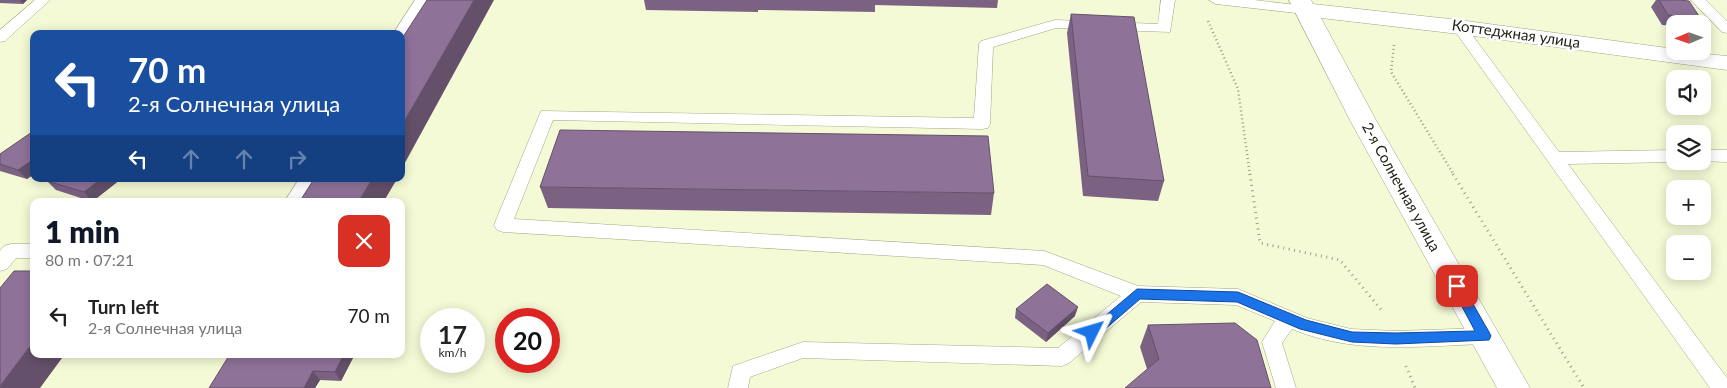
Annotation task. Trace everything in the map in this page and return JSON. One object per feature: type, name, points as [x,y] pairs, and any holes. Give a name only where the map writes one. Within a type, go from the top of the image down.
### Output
[{"type":"main road","name":"Коттеджная улица","points":[[1302,5],[1384,19],[1459,26],[1727,63]]},
{"type":"main road","name":"2-я Солнечная улица","points":[[1302,5],[1364,122],[1514,388]]},
{"type":"lane","points":[[0,38],[44,0]]},
{"type":"lane","points":[[403,30],[422,0]]},
{"type":"lane","points":[[1168,0],[1165,29],[1055,24],[986,44],[982,124],[547,115],[503,225],[1044,258],[1137,294],[1238,297],[1304,325],[1352,337],[1396,339],[1485,336]]},
{"type":"lane","points":[[1216,0],[1302,5]]},
{"type":"lane","points":[[1698,0],[1727,29]]},
{"type":"lane","points":[[1459,26],[1722,388]]},
{"type":"lane","points":[[1554,158],[1666,156]]},
{"type":"lane","points":[[1711,156],[1727,156]]},
{"type":"lane","points":[[296,198],[306,182]]},
{"type":"lane","points":[[0,264],[11,251],[30,251]]},
{"type":"lane","points":[[738,388],[740,372],[803,350],[1062,357],[1137,294]]},
{"type":"lane","points":[[1286,388],[1272,342],[1288,318]]},
{"type":"path","points":[[1207,18],[1238,88],[1260,242],[1340,260],[1381,308],[1396,339],[1415,388]]},
{"type":"path","points":[[1384,19],[1395,35],[1391,72],[1584,388]]},
{"type":"building","points":[[427,0],[474,0],[405,120],[405,34]]},
{"type":"building","points":[[1659,0],[1689,1],[1698,15],[1668,15]]},
{"type":"building","points":[[1071,14],[1134,17],[1164,181],[1088,176]]},
{"type":"building","points":[[560,130],[988,136],[994,193],[540,187]]},
{"type":"building","points":[[30,133],[30,162],[18,170],[0,164],[0,154]]},
{"type":"building","points":[[50,182],[97,182],[84,192]]},
{"type":"building","points":[[312,182],[370,182],[361,198],[302,198]]},
{"type":"building","points":[[14,271],[30,271],[30,346],[0,386],[0,288]]},
{"type":"building","points":[[1047,284],[1078,307],[1048,333],[1016,309]]},
{"type":"building","points":[[1235,323],[1257,340],[1271,388],[1125,388],[1159,359],[1148,325]]},
{"type":"building","points":[[228,358],[342,358],[335,372],[313,371],[304,388],[209,388]]},
{"type":"route","points":[[1092,332],[1137,294],[1238,297],[1304,325],[1352,337],[1396,339],[1485,336],[1457,286]]}]
